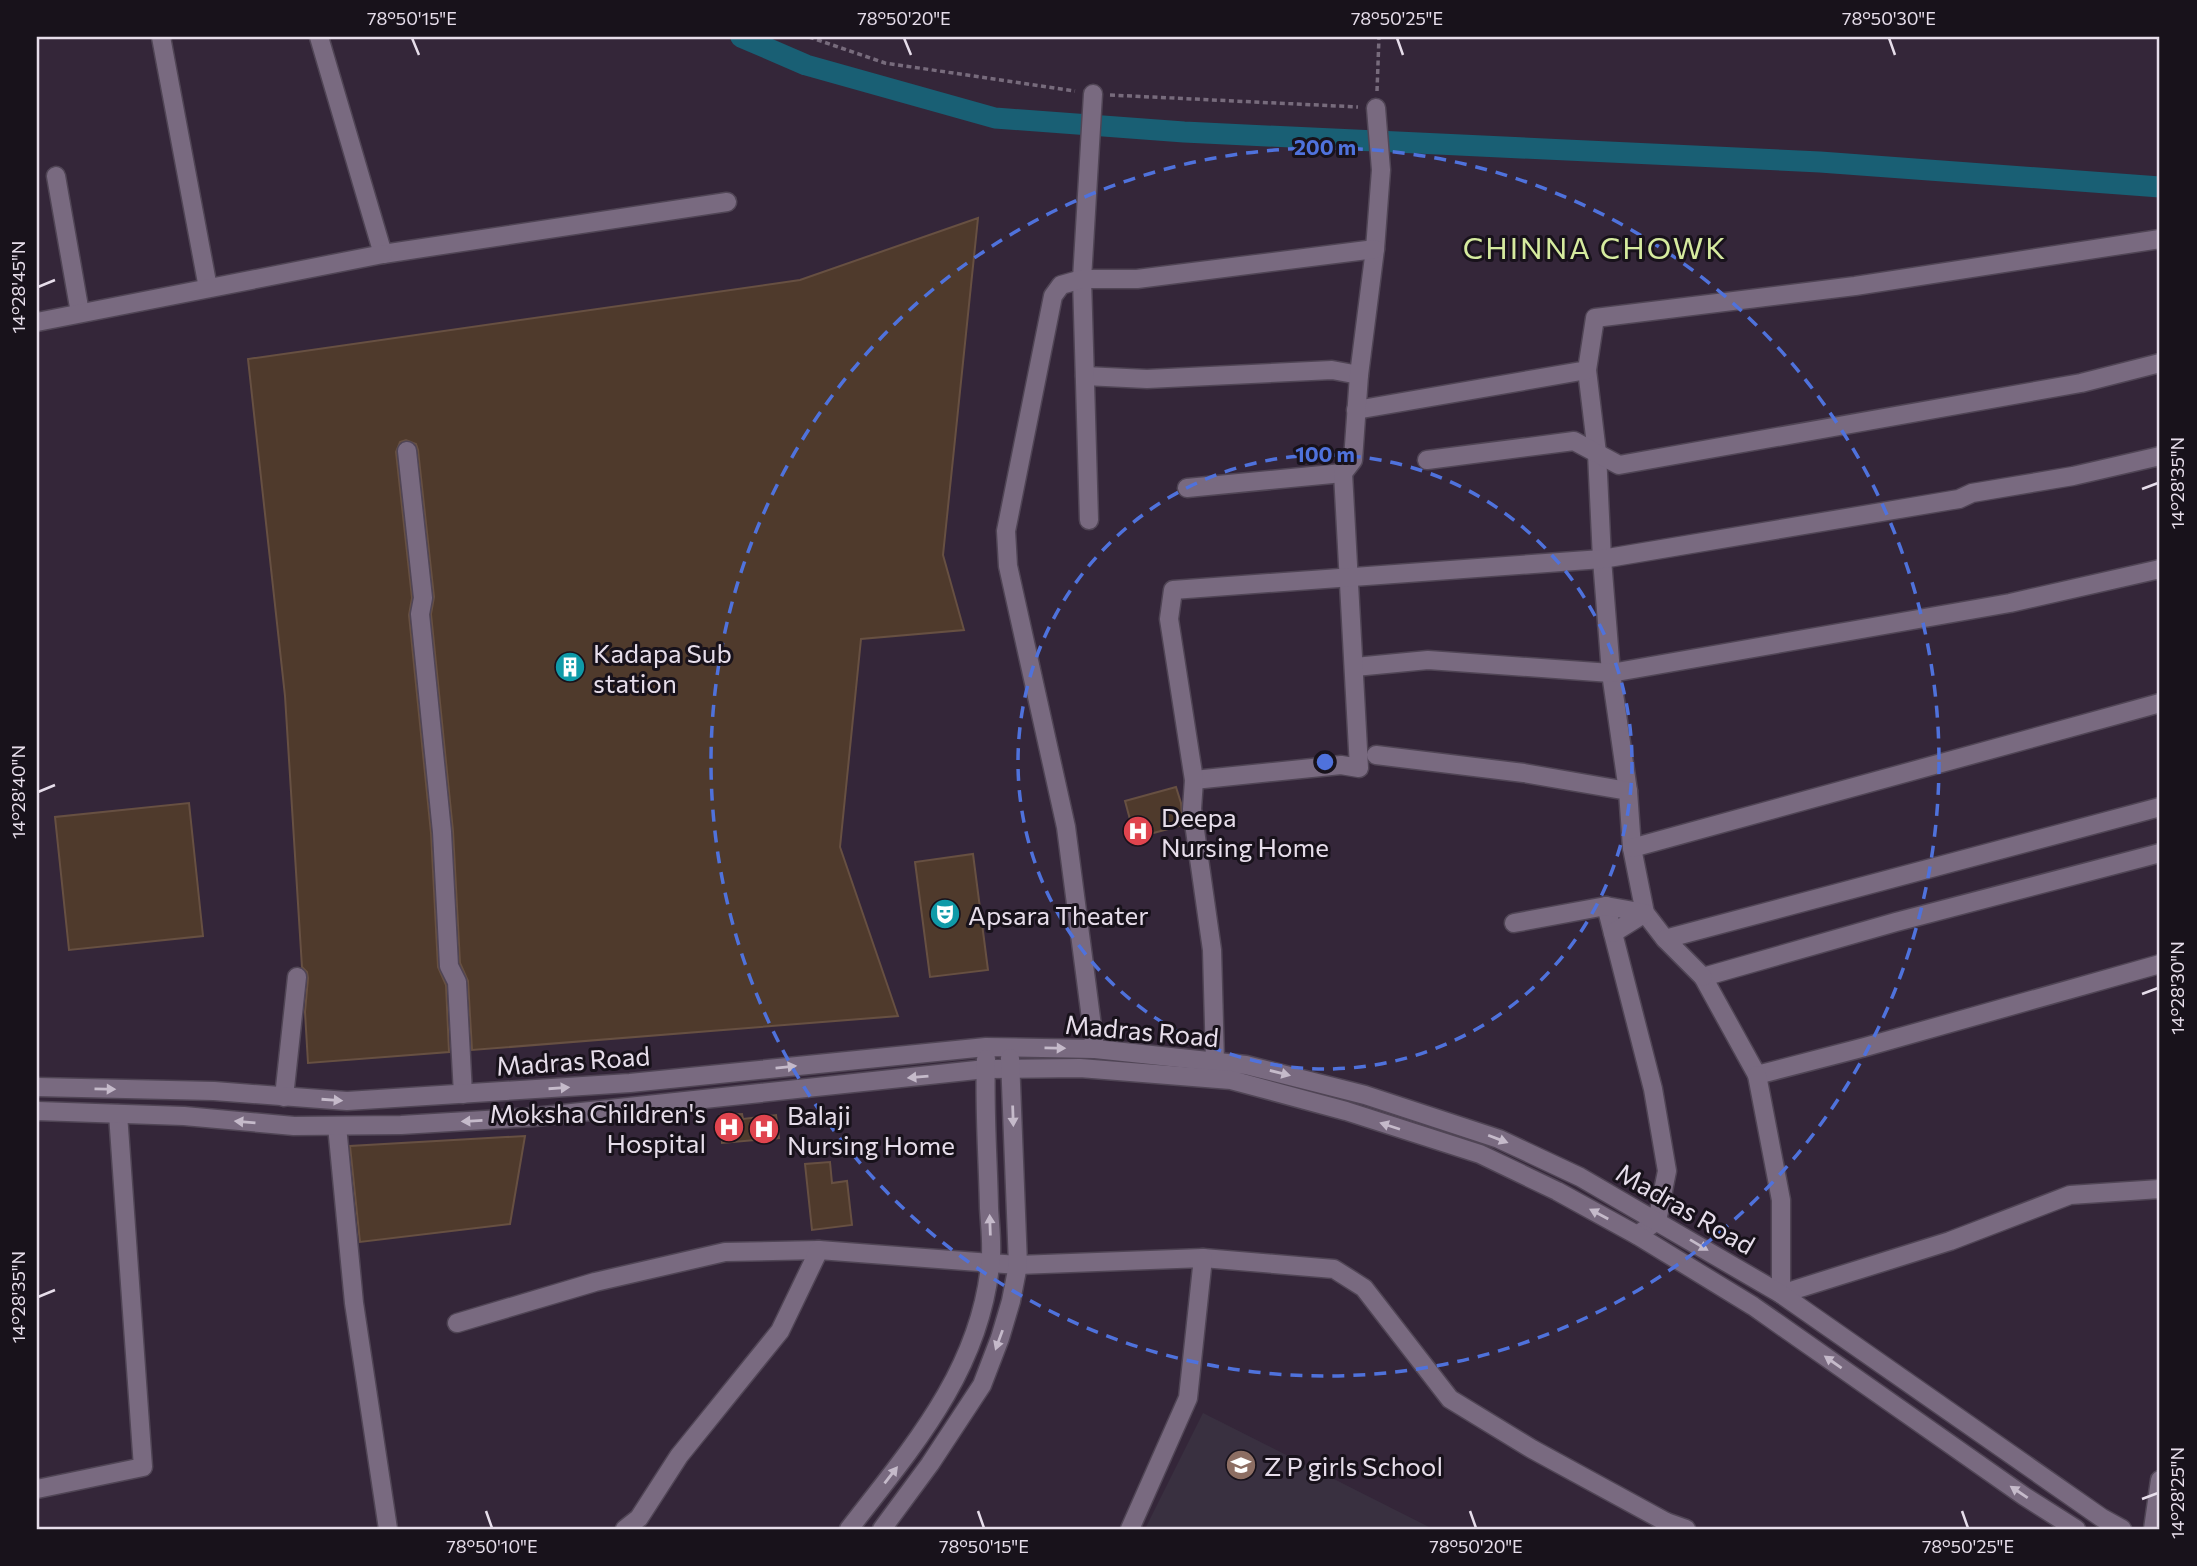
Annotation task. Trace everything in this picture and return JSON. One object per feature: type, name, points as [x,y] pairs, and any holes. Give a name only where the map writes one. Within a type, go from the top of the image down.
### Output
[{"type":"street","points":[[160,37],[208,288]]},
{"type":"street","points":[[319,37],[383,254]]},
{"type":"street","points":[[1089,520],[1082,279],[1093,94]]},
{"type":"street","points":[[1194,780],[1341,765],[1359,768],[1343,473],[1353,460],[1359,375],[1375,249],[1381,170],[1376,108]]},
{"type":"street","points":[[56,176],[80,313]]},
{"type":"street","points":[[37,322],[383,254],[727,202]]},
{"type":"street","points":[[2160,239],[1854,286],[1595,318],[1587,370],[1597,453],[1611,673],[1628,791],[1632,848],[1645,913],[1665,939],[1703,976],[1757,1075],[1781,1200],[1781,1294],[1950,1241],[2070,1195],[2160,1189]]},
{"type":"street","points":[[1095,1049],[1066,827],[1018,620],[1008,566],[1006,531],[1053,296],[1062,285],[1082,279],[1137,279],[1375,249]]},
{"type":"street","points":[[1427,460],[1574,442],[1619,466],[2081,383],[2160,363]]},
{"type":"street","points":[[1085,376],[1147,379],[1332,370],[1359,375]]},
{"type":"street","points":[[1356,410],[1587,370]]},
{"type":"street","points":[[407,451],[423,598],[420,614],[442,832],[449,966],[457,982],[464,1094]]},
{"type":"street","points":[[1215,1062],[1212,950],[1192,809],[1194,780],[1169,619],[1173,590],[1602,559],[1959,499],[1972,493],[2073,476],[2160,456]]},
{"type":"street","points":[[1187,488],[1343,473]]},
{"type":"street","points":[[1354,667],[1428,660],[1611,673],[2010,603],[2160,569]]},
{"type":"street","points":[[1632,848],[2160,703]]},
{"type":"street","points":[[1376,755],[1524,773],[1628,791]]},
{"type":"street","points":[[1665,939],[2160,807]]},
{"type":"street","points":[[1703,976],[2160,853]]},
{"type":"street","points":[[1514,923],[1606,906],[1645,913]]},
{"type":"street","points":[[1606,906],[1653,1090],[1667,1171],[1657,1221],[1637,1235]]},
{"type":"street","points":[[1613,933],[1645,913]]},
{"type":"street","points":[[1757,1075],[2160,964]]},
{"type":"street","points":[[284,1097],[297,977]]},
{"type":"street","points":[[849,1529],[914,1446],[943,1401],[968,1356],[984,1309],[991,1264],[986,1047]]},
{"type":"street","name":"Madras Road","points":[[37,1087],[214,1091],[347,1101],[630,1083],[986,1047],[1095,1049],[1246,1065],[1364,1095],[1499,1139],[1580,1177],[1781,1294],[2102,1518],[2122,1529]]},
{"type":"street","points":[[882,1529],[930,1464],[982,1385],[1011,1301],[1018,1265],[1009,1048]]},
{"type":"street","points":[[37,1111],[184,1116],[294,1126],[401,1125],[534,1117],[986,1069],[1080,1068],[1231,1080],[1346,1111],[1480,1154],[1557,1191],[1637,1235],[1753,1306],[2024,1496],[2076,1529]]},
{"type":"street","points":[[37,1489],[143,1467],[118,1114]]},
{"type":"street","points":[[337,1126],[354,1303],[388,1529]]},
{"type":"street","points":[[625,1529],[639,1518],[679,1456],[780,1331],[819,1250]]},
{"type":"street","points":[[457,1323],[595,1282],[725,1252],[819,1250],[1018,1265],[1203,1258],[1335,1269],[1364,1288],[1450,1399],[1666,1526],[1686,1529]]},
{"type":"street","points":[[1130,1529],[1188,1398],[1203,1258]]},
{"type":"street","points":[[2153,1529],[2160,1480]]},
{"type":"path","points":[[809,37],[885,63],[1093,94],[1376,108],[1380,37]]},
{"type":"shaded area","name":"Z P girls School","points":[[1203,1413],[1433,1529],[1145,1529]]},
{"type":"building","name":"Kadapa Sub station","points":[[978,218],[943,555],[964,630],[861,639],[840,847],[898,1016],[472,1050],[468,981],[460,963],[453,831],[431,614],[434,597],[418,450],[416,444],[406,440],[400,442],[396,452],[412,598],[409,615],[431,833],[438,967],[446,985],[449,1052],[308,1063],[305,1012],[308,978],[302,967],[285,696],[248,359],[800,280]]},
{"type":"building","points":[[1176,787],[1183,825],[1135,838],[1125,801]]},
{"type":"building","points":[[189,803],[203,936],[69,950],[55,817]]},
{"type":"building","points":[[973,854],[988,970],[930,977],[915,862]]},
{"type":"building","points":[[742,1114],[743,1119],[776,1115],[779,1138],[722,1143],[720,1115]]},
{"type":"building","points":[[525,1136],[510,1224],[360,1242],[350,1146]]},
{"type":"building","points":[[830,1162],[832,1183],[847,1181],[852,1225],[812,1230],[805,1164]]},
{"type":"waterway","points":[[741,37],[806,65],[995,118],[1184,132],[1820,162],[2160,187]]},
{"type":"place","name":"Kadapa Sub station","points":[[570,667]]},
{"type":"place","name":"Deepa Nursing Home","points":[[1138,831]]},
{"type":"place","name":"Apsara Theater","points":[[945,914]]},
{"type":"place","name":"Moksha Children's Hospital","points":[[729,1127]]},
{"type":"place","name":"Balaji Nursing Home","points":[[764,1129]]},
{"type":"place","name":"Z P girls School","points":[[1241,1465]]},
{"type":"district","name":"CHINNA CHOWK","points":[[1595,246]]}]
